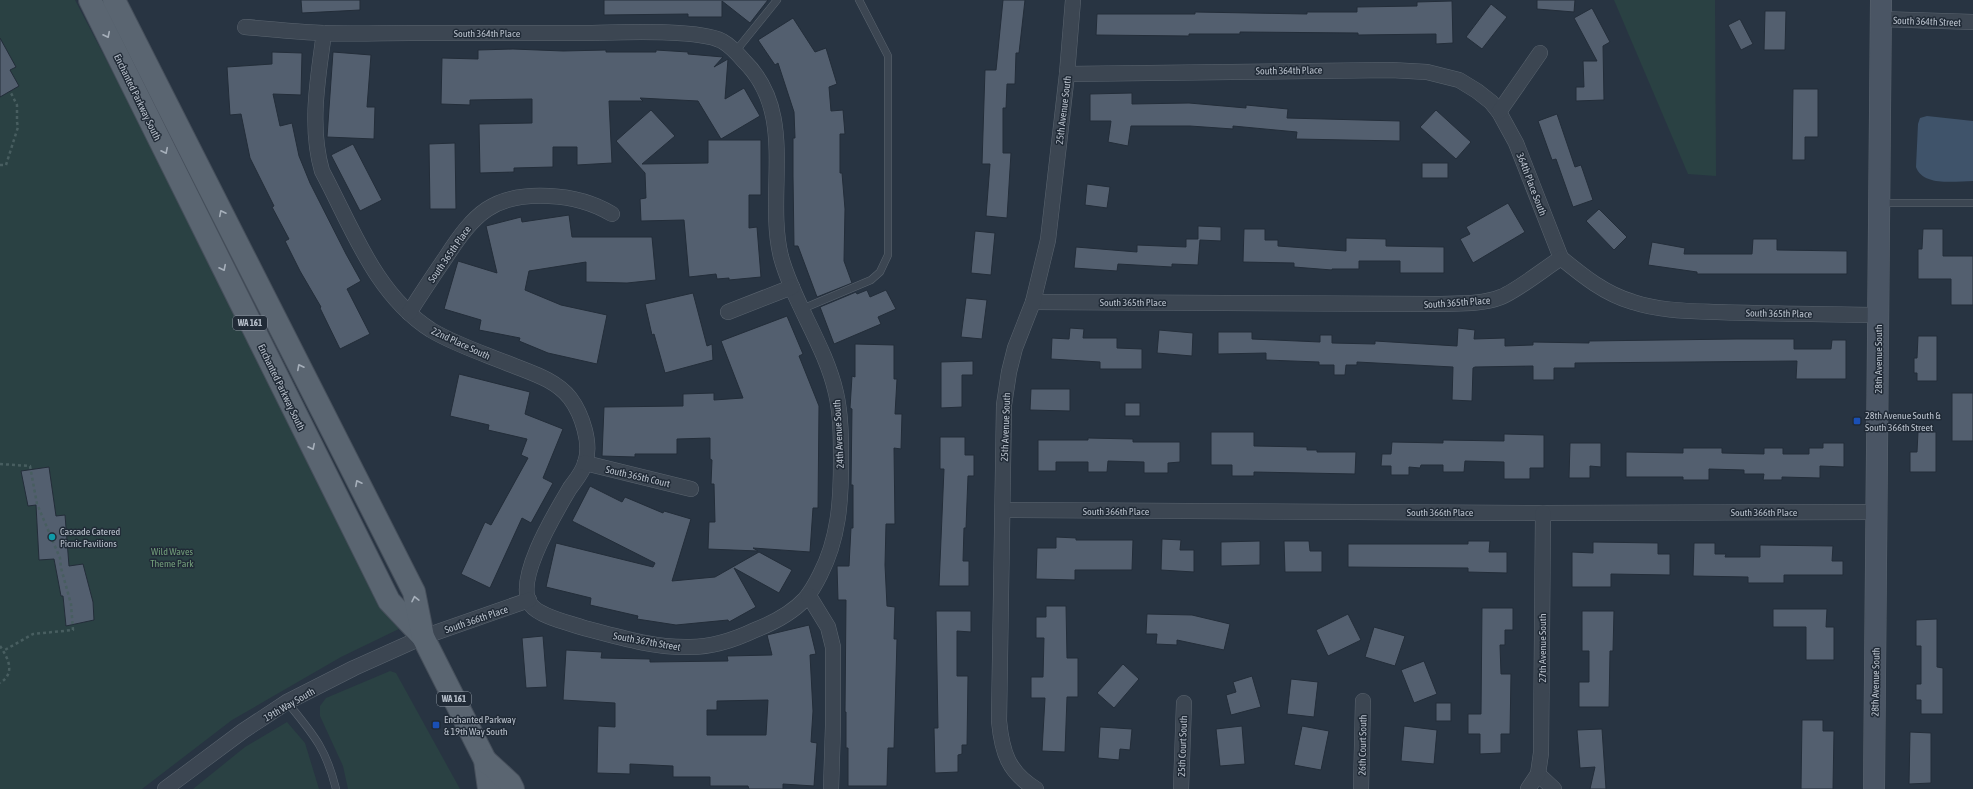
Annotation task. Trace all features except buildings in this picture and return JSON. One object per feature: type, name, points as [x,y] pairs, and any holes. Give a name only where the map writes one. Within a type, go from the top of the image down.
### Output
[{"type":"main road","name":"Enchanted Parkway South","points":[[90,0],[388,601],[424,637]]},
{"type":"main road","name":"Enchanted Parkway South","points":[[114,0],[414,592],[424,637],[485,760],[488,789]]},
{"type":"main road","name":"Enchanted Parkway South","points":[[485,760],[510,783],[513,789]]},
{"type":"street","name":"25th Avenue South","points":[[1036,789],[1023,780],[1009,764],[1002,746],[999,721],[1004,404],[1015,348],[1034,302],[1042,269],[1050,224],[1067,74],[1072,0]]},
{"type":"street","name":"South 364th Street","points":[[1880,10],[1973,22]]},
{"type":"street","name":"28th Avenue South","points":[[1874,789],[1880,10]]},
{"type":"street","name":"South 364th Place","points":[[245,27],[324,33],[678,34],[707,36],[731,48]]},
{"type":"street","name":"22nd Place South","points":[[324,33],[317,90],[316,118],[318,152],[322,171],[370,264],[389,291],[409,313],[435,332],[543,377],[564,392],[572,400],[583,424],[587,449],[585,463],[554,515],[539,548],[527,583],[528,600]]},
{"type":"street","name":"24th Avenue South","points":[[731,48],[757,75],[766,91],[773,110],[777,140],[778,235],[783,263],[792,287],[825,359],[834,386],[839,418],[841,448],[840,505],[837,531],[828,558],[808,596]]},
{"type":"street","points":[[1499,112],[1540,53]]},
{"type":"street","name":"South 364th Place","points":[[1067,74],[1300,70],[1413,70],[1438,74],[1459,80],[1484,96],[1499,112]]},
{"type":"street","name":"364th Place South","points":[[1499,112],[1519,149],[1561,258]]},
{"type":"street","name":"South 365th Place","points":[[409,313],[468,225],[483,211],[498,203],[514,198],[530,196],[565,198],[587,202],[612,214]]},
{"type":"street","name":"South 365th Place","points":[[1034,302],[1475,303],[1492,300],[1508,294],[1561,258],[1590,282],[1619,297],[1648,306],[1674,310],[1749,313],[1878,315]]},
{"type":"street","points":[[728,312],[792,287]]},
{"type":"street","name":"South 365th Court","points":[[585,463],[691,489]]},
{"type":"street","name":"South 366th Place","points":[[1003,510],[1543,513],[1876,512]]},
{"type":"street","name":"27th Avenue South","points":[[1533,782],[1542,741],[1543,513]]},
{"type":"street","points":[[808,596],[825,620],[832,638],[833,726],[831,789]]},
{"type":"street","name":"South 367th Street","points":[[528,600],[533,607],[541,612],[586,628],[635,641],[684,648],[718,644],[737,638],[777,620],[808,596]]},
{"type":"street","name":"South 366th Place","points":[[424,637],[528,600]]},
{"type":"street","name":"19th Way South","points":[[165,789],[243,731],[287,702],[354,668],[424,637]]},
{"type":"street","name":"26th Court South","points":[[1361,789],[1363,702]]},
{"type":"street","name":"25th Court South","points":[[1181,789],[1184,703]]},
{"type":"street","points":[[1533,782],[1554,789]]},
{"type":"lane","points":[[731,48],[777,0]]},
{"type":"lane","points":[[802,309],[871,280],[880,272],[888,255],[888,56],[859,0]]},
{"type":"lane","points":[[1879,204],[1973,203]]},
{"type":"lane","points":[[287,702],[317,738],[325,754],[336,789]]},
{"type":"path","points":[[0,166],[6,165],[18,127],[18,105],[10,91]]},
{"type":"path","points":[[0,464],[30,466],[37,504],[60,558],[61,568],[71,604],[72,630],[34,634],[3,651]]},
{"type":"path","points":[[0,646],[9,662],[9,672],[6,680],[0,684]]},
{"type":"green space","name":"Wild Waves Theme Park","points":[[0,0],[75,0],[403,627],[341,657],[232,720],[142,789],[0,789]]},
{"type":"green space","points":[[1614,0],[1715,0],[1716,176],[1688,174]]},
{"type":"green space","points":[[390,671],[396,673],[460,789],[348,789],[343,766],[320,716],[320,706],[326,698]]},
{"type":"green space","points":[[287,722],[305,743],[319,789],[193,789],[245,747]]},
{"type":"water","points":[[1927,116],[1973,121],[1973,181],[1941,182],[1925,178],[1920,173],[1916,167],[1918,124],[1920,118]]},
{"type":"place","name":"28th Avenue South & South 366th Street","points":[[1857,421]]},
{"type":"place","name":"Cascade Catered Picnic Pavilions","points":[[52,537]]},
{"type":"place","name":"Enchanted Parkway & 19th Way South","points":[[436,725]]}]
